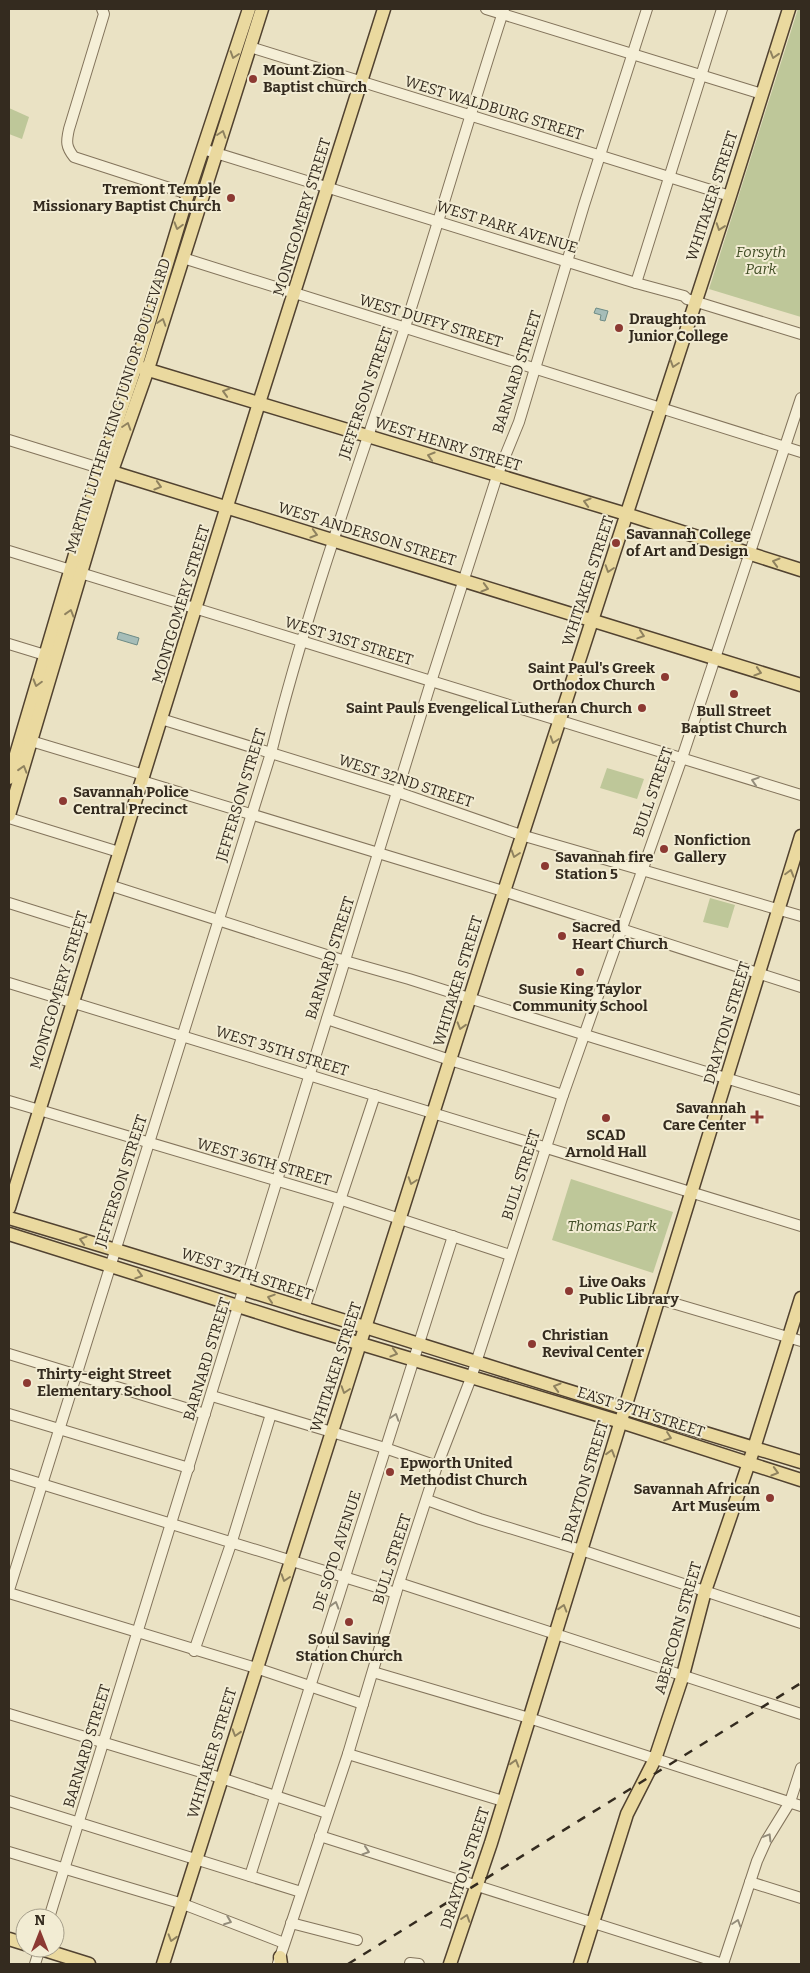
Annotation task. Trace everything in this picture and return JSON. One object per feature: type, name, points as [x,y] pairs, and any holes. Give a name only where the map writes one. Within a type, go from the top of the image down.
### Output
[{"type":"main road","name":"MARTIN LUTHER KING JUNIOR BOULEVARD","points":[[9,817],[107,470],[183,258],[209,151],[249,9]]},
{"type":"main road","name":"MARTIN LUTHER KING JUNIOR BOULEVARD","points":[[142,368],[188,194],[209,151],[250,47],[262,9]]},
{"type":"main road","name":"MONTGOMERY STREET","points":[[9,1208],[38,1110],[228,508],[259,403],[384,9]]},
{"type":"main road","name":"WHITAKER STREET","points":[[164,1964],[221,1778],[521,835],[560,721],[789,9]]},
{"type":"main road","name":"WEST HENRY STREET","points":[[142,368],[626,514],[801,570]]},
{"type":"main road","name":"WEST ANDERSON STREET","points":[[107,470],[333,539],[463,582],[592,619],[801,685]]},
{"type":"main road","name":"MARTIN LUTHER KING JUNIOR BOULEVARD","points":[[9,778],[12,757],[45,655],[77,572]]},
{"type":"main road","name":"DRAYTON STREET","points":[[450,1964],[504,1801],[801,836]]},
{"type":"main road","name":"WEST 37TH STREET","points":[[9,1218],[244,1289],[476,1363]]},
{"type":"main road","points":[[9,1234],[471,1378]]},
{"type":"main road","name":"ABERCORN STREET","points":[[580,1964],[627,1814],[655,1758],[683,1675],[705,1591],[748,1464],[795,1339],[801,1298]]},
{"type":"main road","name":"EAST 37TH STREET","points":[[476,1363],[626,1407],[801,1462]]},
{"type":"main road","name":"EAST 37TH STREET","points":[[471,1378],[621,1422],[801,1480]]},
{"type":"main road","points":[[65,1956],[89,1964]]},
{"type":"street","points":[[102,9],[104,14],[68,129],[66,142],[68,150],[74,157],[188,194]]},
{"type":"street","points":[[486,9],[504,11],[701,76],[762,94]]},
{"type":"street","name":"BARNARD STREET","points":[[53,1908],[431,682],[497,476],[518,422],[584,205],[647,9]]},
{"type":"street","points":[[636,283],[722,9]]},
{"type":"street","name":"JEFFERSON STREET","points":[[9,1591],[252,815],[333,539],[404,328],[504,11]]},
{"type":"street","name":"WEST WALDBURG STREET","points":[[250,47],[730,196]]},
{"type":"street","name":"WEST PARK AVENUE","points":[[209,151],[636,283],[684,296],[801,334]]},
{"type":"street","name":"WEST DUFFY STREET","points":[[183,258],[801,452]]},
{"type":"street","name":"BULL STREET","points":[[280,1962],[290,1923],[348,1754],[397,1588],[437,1466],[471,1378],[563,1094],[682,758],[801,398]]},
{"type":"street","name":"WEST ANDERSON STREET","points":[[9,440],[107,470]]},
{"type":"street","name":"WEST 31ST STREET","points":[[9,551],[801,796]]},
{"type":"street","points":[[9,644],[45,655]]},
{"type":"street","name":"WEST 32ND STREET","points":[[161,719],[397,792],[521,835],[801,916]]},
{"type":"street","points":[[31,741],[252,815],[504,891],[801,987]]},
{"type":"street","points":[[9,817],[120,852]]},
{"type":"street","points":[[109,885],[345,961],[801,1100]]},
{"type":"street","points":[[9,903],[95,930]]},
{"type":"street","name":"WEST 35TH STREET","points":[[9,983],[801,1226]]},
{"type":"street","points":[[327,1019],[450,1060],[563,1094]]},
{"type":"street","points":[[304,1309],[375,1095]]},
{"type":"street","name":"WEST 36TH STREET","points":[[9,1101],[148,1144],[339,1199],[510,1256]]},
{"type":"street","name":"DE SOTO AVENUE","points":[[250,1876],[453,1236]]},
{"type":"street","points":[[659,1300],[795,1339]]},
{"type":"street","points":[[9,1354],[206,1414]]},
{"type":"street","points":[[212,1396],[385,1448],[437,1466]]},
{"type":"street","points":[[9,1414],[189,1468]]},
{"type":"street","points":[[194,1651],[232,1541],[271,1414]]},
{"type":"street","points":[[9,1474],[344,1576],[397,1588],[555,1634],[801,1714]]},
{"type":"street","points":[[427,1500],[801,1623]]},
{"type":"street","points":[[9,1591],[194,1651],[310,1685],[362,1704]]},
{"type":"street","points":[[373,1672],[529,1718],[801,1806]]},
{"type":"street","points":[[9,1714],[221,1778],[327,1813]]},
{"type":"street","points":[[348,1754],[504,1801]]},
{"type":"street","points":[[320,1836],[723,1964],[766,1840],[790,1802],[801,1768]]},
{"type":"street","points":[[9,1800],[301,1892]]},
{"type":"street","points":[[9,1852],[183,1904],[284,1943]]},
{"type":"street","points":[[750,1882],[801,1898]]},
{"type":"street","points":[[290,1923],[357,1940]]},
{"type":"green space","name":"Forsyth Park","points":[[798,9],[801,9],[801,317],[709,289]]},
{"type":"green space","points":[[9,108],[29,117],[22,139],[9,134]]},
{"type":"green space","points":[[607,768],[644,779],[637,799],[600,788]]},
{"type":"green space","points":[[710,898],[735,905],[728,928],[703,922]]},
{"type":"green space","name":"Thomas Park","points":[[571,1179],[673,1212],[653,1273],[552,1240]]},
{"type":"water","points":[[596,308],[608,311],[605,321],[600,320],[601,315],[594,313]]},
{"type":"water","points":[[119,632],[139,638],[137,645],[117,639]]},
{"type":"railway","points":[[348,1964],[801,1683]]},
{"type":"place","name":"Mount Zion Baptist church","points":[[253,79]]},
{"type":"place","name":"Tremont Temple Missionary Baptist Church","points":[[231,198]]},
{"type":"place","name":"Draughton Junior College","points":[[619,328]]},
{"type":"place","name":"Savannah College of Art and Design","points":[[616,543]]},
{"type":"place","name":"Saint Paul's Greek Orthodox Church","points":[[665,677]]},
{"type":"place","name":"Bull Street Baptist Church","points":[[734,694]]},
{"type":"place","name":"Saint Pauls Evengelical Lutheran Church","points":[[642,708]]},
{"type":"place","name":"Savannah Police Central Precinct","points":[[63,801]]},
{"type":"place","name":"Nonfiction Gallery","points":[[664,849]]},
{"type":"place","name":"Savannah fire Station 5","points":[[545,866]]},
{"type":"place","name":"Sacred Heart Church","points":[[562,936]]},
{"type":"place","name":"Susie King Taylor Community School","points":[[580,972]]},
{"type":"place","name":"Savannah Care Center","points":[[757,1117]]},
{"type":"place","name":"SCAD Arnold Hall","points":[[606,1118]]},
{"type":"place","name":"Live Oaks Public Library","points":[[569,1291]]},
{"type":"place","name":"Christian Revival Center","points":[[532,1344]]},
{"type":"place","name":"Thirty-eight Street Elementary School","points":[[27,1383]]},
{"type":"place","name":"Epworth United Methodist Church","points":[[390,1472]]},
{"type":"place","name":"Savannah African Art Museum","points":[[770,1498]]},
{"type":"place","name":"Soul Saving Station Church","points":[[349,1622]]}]
